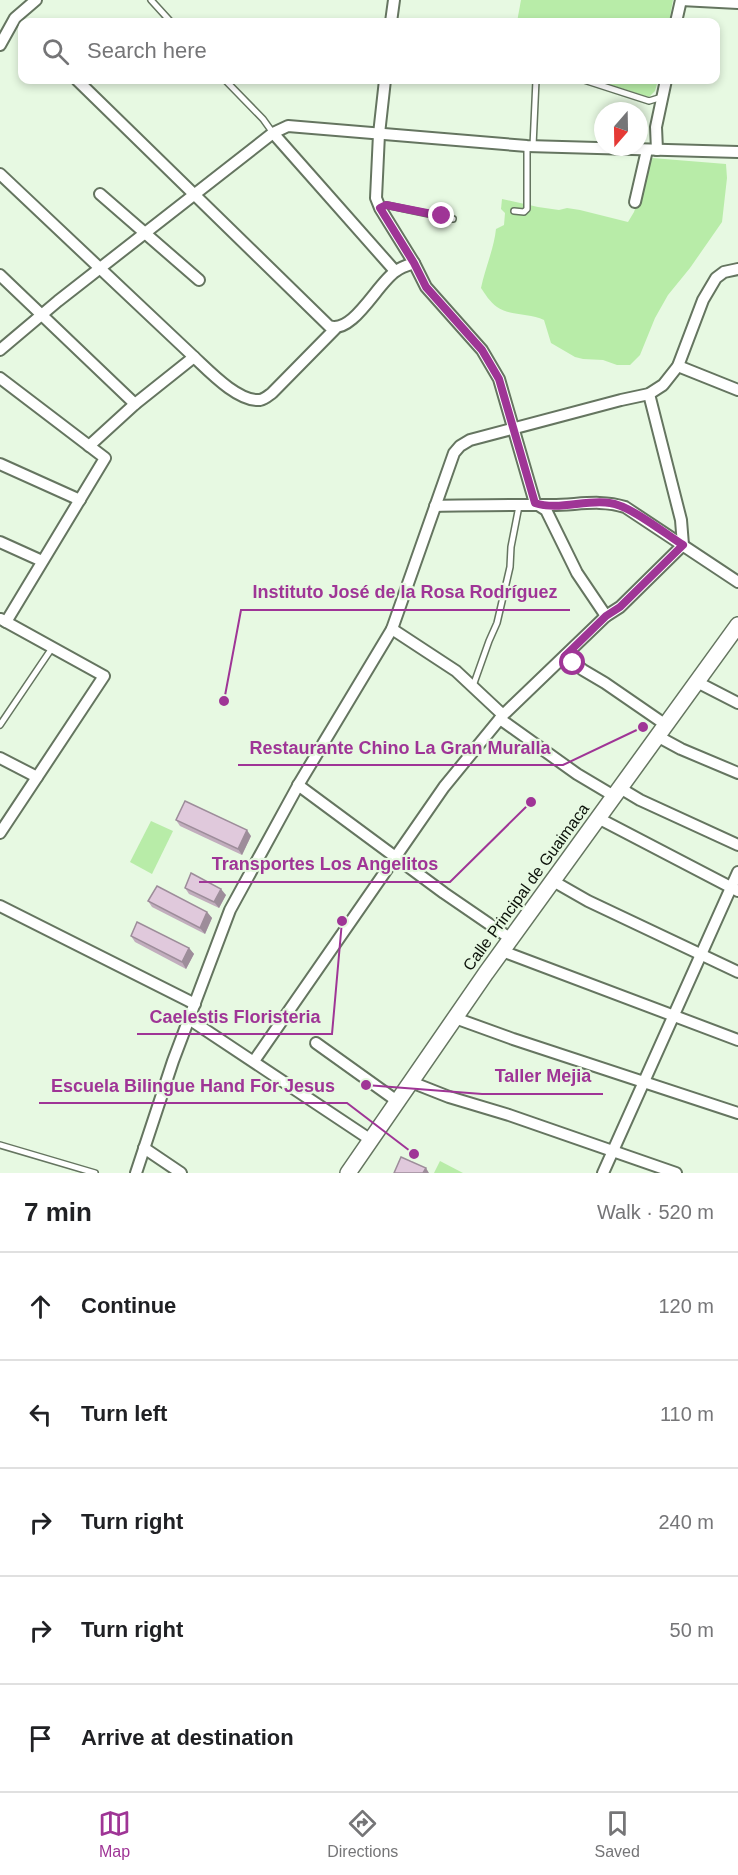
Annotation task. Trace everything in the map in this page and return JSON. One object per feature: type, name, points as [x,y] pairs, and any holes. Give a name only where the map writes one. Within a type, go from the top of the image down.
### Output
[{"type":"main road","name":"Calle Principal de Guaimaca","points":[[348,1173],[506,945],[737,627]]},
{"type":"street","points":[[22,18],[36,0]]},
{"type":"street","points":[[392,18],[394,0]]},
{"type":"street","points":[[677,18],[681,0],[738,3]]},
{"type":"street","points":[[1,39],[18,23]]},
{"type":"street","points":[[80,84],[328,326],[335,329]]},
{"type":"street","points":[[385,84],[375,190],[380,208],[426,287],[482,350],[494,368],[535,503],[546,510],[577,573],[606,616]]},
{"type":"street","points":[[635,202],[652,150],[665,84]]},
{"type":"street","points":[[0,350],[99,269],[273,133],[284,127],[530,146],[738,152]]},
{"type":"street","points":[[273,133],[395,271]]},
{"type":"street","points":[[0,174],[194,357],[229,388],[250,398],[261,400],[272,393],[335,329],[344,325],[368,303],[395,271],[414,263]]},
{"type":"street","points":[[100,194],[199,280]]},
{"type":"street","points":[[136,1173],[173,1061],[230,910],[298,785],[392,629],[450,463],[460,446],[470,440],[649,394],[663,385],[678,366],[703,300],[716,278],[724,272],[738,269]]},
{"type":"street","points":[[0,275],[135,404]]},
{"type":"street","points":[[89,446],[135,404],[194,357]]},
{"type":"street","points":[[678,366],[738,390]]},
{"type":"street","points":[[0,378],[105,458],[2,624],[104,676],[0,833]]},
{"type":"street","points":[[649,394],[681,520],[683,545]]},
{"type":"street","points":[[0,464],[80,500]]},
{"type":"street","points":[[435,506],[612,503],[625,507],[738,582]]},
{"type":"street","points":[[0,542],[42,561]]},
{"type":"street","points":[[254,1061],[444,787],[501,717],[683,545]]},
{"type":"street","points":[[392,629],[456,671],[501,717],[578,774],[738,844]]},
{"type":"street","points":[[565,656],[605,683],[662,730],[681,749],[738,773]]},
{"type":"street","points":[[697,682],[738,703]]},
{"type":"street","points":[[0,758],[37,777]]},
{"type":"street","points":[[298,785],[395,857],[506,945],[738,1040]]},
{"type":"street","points":[[598,818],[734,890]]},
{"type":"street","points":[[603,1173],[701,955],[734,890],[738,872]]},
{"type":"street","points":[[553,881],[588,901],[738,972]]},
{"type":"street","points":[[0,906],[195,1004]]},
{"type":"street","points":[[455,1018],[738,1113]]},
{"type":"street","points":[[189,1019],[371,1140]]},
{"type":"street","points":[[316,1042],[397,1101]]},
{"type":"street","points":[[411,1082],[449,1097],[509,1115],[676,1173]]},
{"type":"street","points":[[144,1148],[181,1173]]},
{"type":"lane","points":[[151,0],[167,18]]},
{"type":"lane","points":[[229,84],[263,119],[273,133]]},
{"type":"lane","points":[[514,211],[524,212],[526,209],[536,84]]},
{"type":"lane","points":[[596,84],[649,101],[662,97]]},
{"type":"lane","points":[[380,208],[386,205],[453,219]]},
{"type":"lane","points":[[473,686],[497,623],[510,567],[511,547],[519,505]]},
{"type":"lane","points":[[0,725],[52,648]]},
{"type":"lane","points":[[0,1145],[95,1173]]},
{"type":"green space","points":[[521,0],[673,0],[670,18],[518,18]]},
{"type":"green space","points":[[608,84],[657,84],[655,91],[649,97]]},
{"type":"green space","points":[[652,158],[726,164],[727,178],[722,222],[668,295],[655,318],[640,355],[630,365],[617,365],[603,360],[575,357],[551,343],[544,320],[502,310],[494,305],[481,288],[496,229],[504,225],[505,213],[501,209],[502,199],[559,210],[567,208],[580,210],[628,222],[634,212]]},
{"type":"green space","points":[[151,821],[173,831],[152,874],[130,862]]},
{"type":"green space","points":[[440,1161],[463,1173],[434,1173]]},
{"type":"building","points":[[185,801],[247,830],[238,849],[176,820]]},
{"type":"building","points":[[191,873],[221,889],[214,902],[185,888]]},
{"type":"building","points":[[157,886],[207,912],[200,928],[148,901]]},
{"type":"building","points":[[137,922],[189,948],[182,962],[131,936]]},
{"type":"building","points":[[401,1157],[426,1168],[423,1173],[394,1173]]},
{"type":"place","name":"Instituto José de la Rosa Rodríguez","points":[[224,701]]},
{"type":"place","name":"Restaurante Chino La Gran Muralla","points":[[643,727]]},
{"type":"place","name":"Transportes Los Angelitos","points":[[531,802]]},
{"type":"place","name":"Caelestis Floristeria","points":[[342,921]]},
{"type":"place","name":"Taller Mejia","points":[[366,1085]]},
{"type":"place","name":"Escuela Bilingue Hand For Jesus","points":[[414,1154]]},
{"type":"route","points":[[442,216],[386,205],[380,208],[426,287],[482,350],[494,368],[535,503],[553,505],[612,503],[625,507],[683,545],[620,607],[606,616],[565,656],[573,663]]}]
